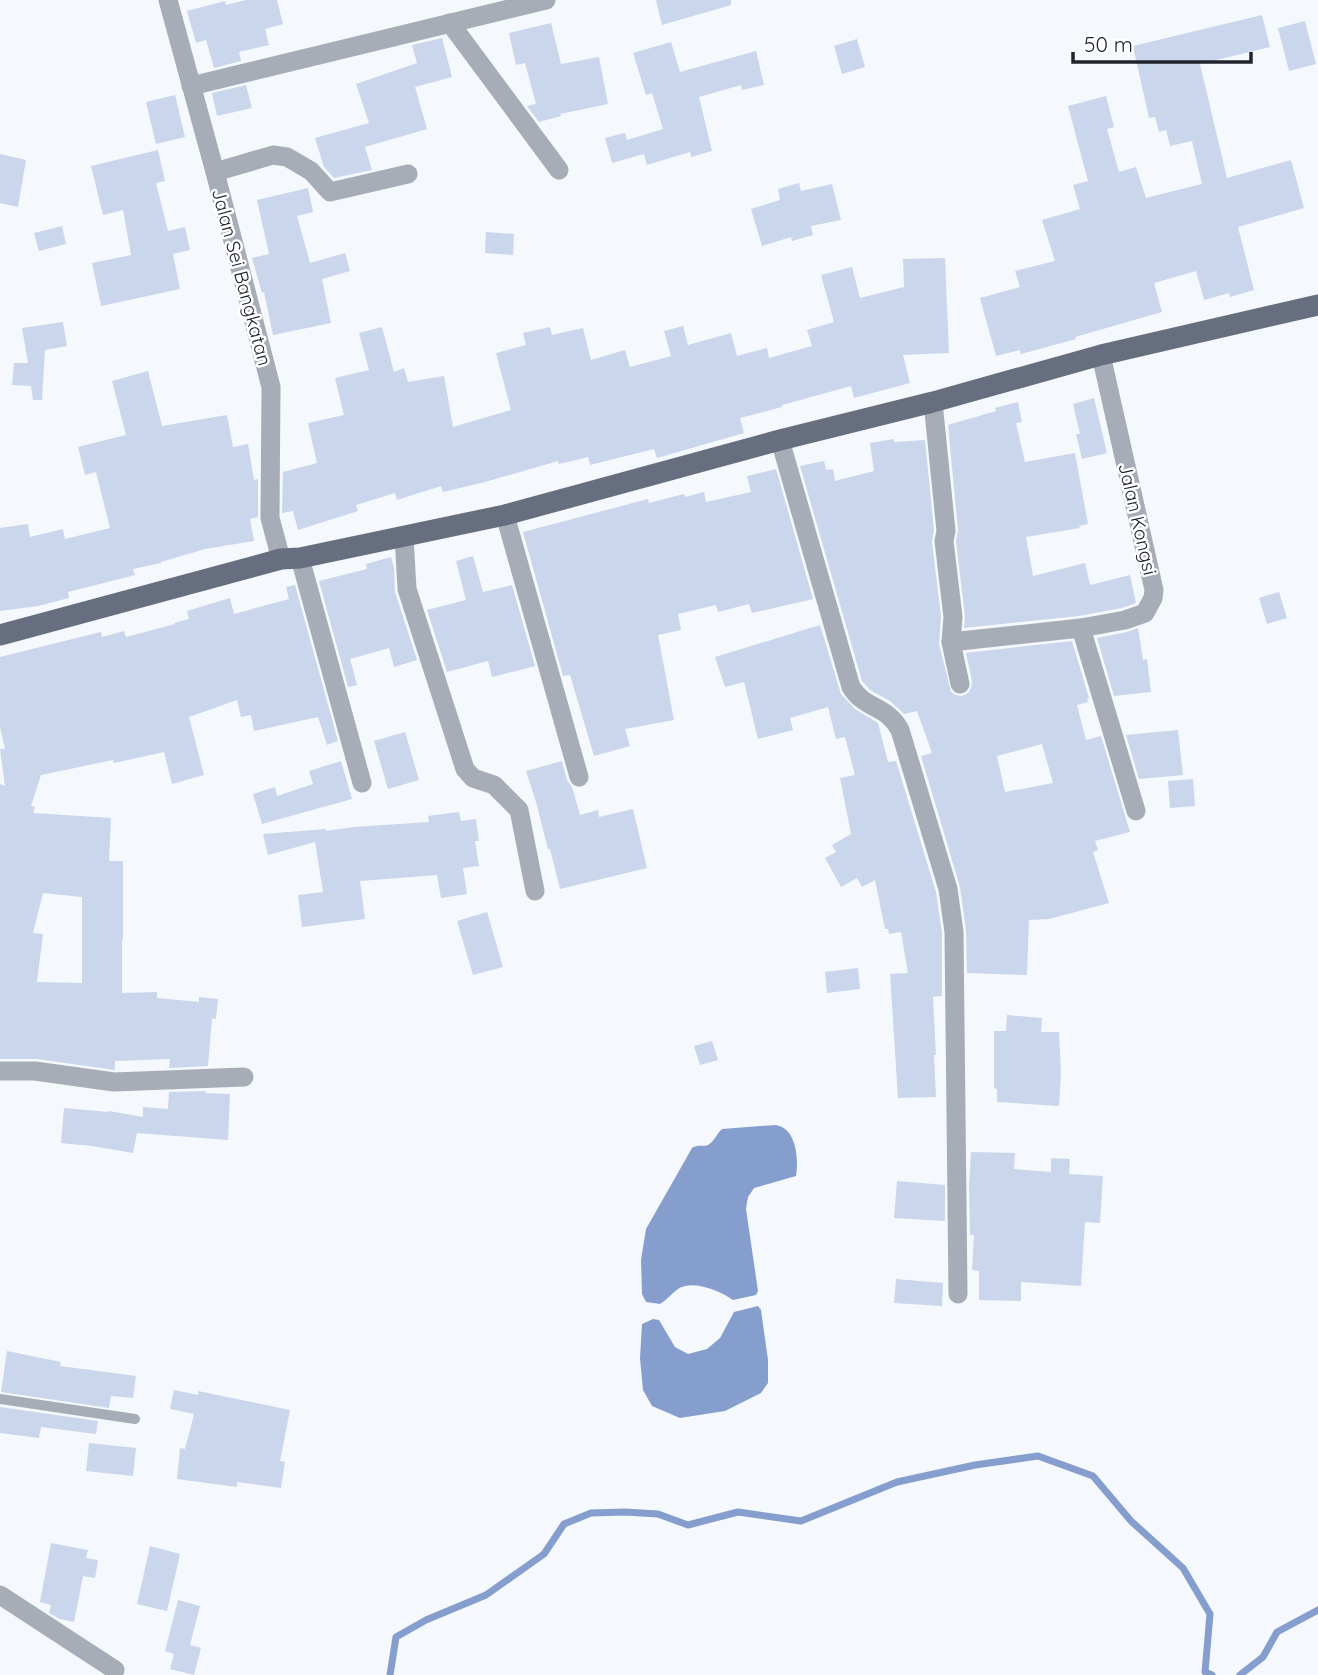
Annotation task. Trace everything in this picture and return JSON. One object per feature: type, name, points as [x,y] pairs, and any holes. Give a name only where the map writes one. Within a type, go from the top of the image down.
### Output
[{"type":"main road","points":[[0,635],[291,559],[505,514],[933,402],[1101,355],[1318,305]]},
{"type":"street","name":"Jalan Sei Bangkatan","points":[[168,0],[271,387],[270,518],[291,559],[362,783]]},
{"type":"street","points":[[191,86],[546,0]]},
{"type":"street","points":[[450,23],[559,170]]},
{"type":"street","points":[[215,172],[273,155],[287,157],[311,171],[330,192],[408,174]]},
{"type":"street","name":"Jalan Kongsi","points":[[951,642],[1081,628],[1125,620],[1145,613],[1153,598],[1154,590],[1101,355]]},
{"type":"street","points":[[933,402],[953,617],[951,642],[960,684]]},
{"type":"street","points":[[780,440],[851,687],[861,700],[890,715],[900,730],[947,889],[954,932],[958,1294]]},
{"type":"street","points":[[505,514],[579,777]]},
{"type":"street","points":[[404,536],[407,589],[465,769],[473,778],[495,785],[519,810],[535,891]]},
{"type":"street","points":[[1081,628],[1136,811]]},
{"type":"street","points":[[0,1071],[35,1071],[114,1082],[244,1077]]},
{"type":"street","points":[[0,1595],[115,1670]]},
{"type":"lane","points":[[0,1399],[135,1419]]},
{"type":"water","points":[[775,1125],[788,1131],[792,1137],[797,1169],[796,1176],[754,1188],[748,1197],[746,1209],[758,1291],[756,1295],[733,1300],[714,1290],[691,1285],[678,1289],[660,1304],[646,1302],[642,1294],[641,1260],[646,1229],[692,1148],[708,1145],[722,1129]]},
{"type":"water","points":[[758,1306],[761,1310],[768,1360],[768,1383],[761,1393],[725,1411],[680,1418],[652,1406],[643,1390],[640,1358],[642,1324],[653,1319],[659,1320],[675,1347],[688,1354],[707,1349],[720,1338],[734,1312]]},
{"type":"building","points":[[246,0],[277,0],[283,24],[265,29],[269,45],[239,52],[241,61],[214,68],[206,40],[196,43],[187,11],[225,1],[226,5]]},
{"type":"building","points":[[656,0],[731,0],[731,5],[662,25]]},
{"type":"building","points":[[1262,15],[1270,47],[1200,64],[1227,178],[1291,160],[1304,208],[1238,227],[1254,290],[1230,297],[1229,293],[1204,300],[1196,271],[1154,283],[1162,312],[1021,354],[1020,350],[996,356],[980,298],[1020,287],[1015,271],[1055,261],[1042,220],[1080,209],[1073,185],[1088,181],[1068,106],[1106,96],[1114,127],[1107,129],[1119,172],[1136,167],[1146,198],[1202,184],[1192,141],[1170,146],[1166,130],[1159,132],[1155,117],[1149,118],[1133,46]]},
{"type":"building","points":[[1305,21],[1316,64],[1289,71],[1278,28]]},
{"type":"building","points":[[551,23],[561,64],[599,57],[608,104],[560,114],[561,116],[539,122],[527,106],[536,104],[525,63],[516,65],[509,33]]},
{"type":"building","points":[[442,38],[452,77],[415,87],[427,129],[365,147],[372,170],[334,178],[324,167],[315,138],[369,123],[356,84],[417,63],[412,45]]},
{"type":"building","points":[[857,39],[865,67],[842,74],[834,46]]},
{"type":"building","points":[[671,42],[680,72],[756,51],[764,85],[742,90],[741,85],[699,97],[712,151],[691,157],[690,152],[647,165],[644,154],[612,163],[605,138],[625,133],[627,140],[663,129],[652,93],[646,95],[633,53]]},
{"type":"building","points":[[246,85],[252,108],[217,116],[212,93]]},
{"type":"building","points":[[175,95],[185,137],[156,144],[146,102]]},
{"type":"building","points":[[158,150],[165,181],[156,183],[168,231],[185,227],[190,250],[173,254],[180,289],[101,306],[92,263],[131,255],[123,210],[103,215],[91,166]]},
{"type":"building","points":[[0,154],[26,160],[18,207],[0,203]]},
{"type":"building","points":[[799,183],[801,191],[832,184],[841,220],[811,226],[813,235],[792,241],[791,237],[762,246],[751,209],[780,200],[778,189]]},
{"type":"building","points":[[308,188],[313,212],[297,216],[310,263],[345,253],[350,271],[322,279],[331,323],[273,335],[264,292],[262,293],[252,258],[269,254],[257,200]]},
{"type":"building","points":[[62,226],[66,244],[39,251],[34,233]]},
{"type":"building","points":[[486,232],[514,234],[513,255],[485,253]]},
{"type":"building","points":[[945,258],[949,353],[903,355],[910,383],[854,398],[851,386],[782,405],[740,418],[744,433],[657,458],[654,449],[590,465],[588,457],[559,464],[558,461],[443,492],[441,486],[397,500],[395,493],[356,505],[358,511],[298,530],[293,511],[282,513],[283,472],[317,463],[308,423],[344,415],[335,378],[369,370],[359,333],[382,327],[394,372],[404,368],[408,382],[444,376],[453,427],[511,410],[496,353],[526,345],[523,333],[550,327],[552,335],[583,328],[591,360],[625,350],[630,367],[671,356],[664,331],[683,326],[688,345],[731,333],[737,356],[767,348],[769,358],[812,346],[807,330],[834,322],[821,275],[852,267],[860,298],[904,287],[903,259]]},
{"type":"building","points":[[63,322],[67,346],[45,350],[42,400],[33,400],[31,386],[12,385],[14,363],[28,363],[22,328]]},
{"type":"building","points":[[148,371],[162,426],[227,415],[233,447],[248,444],[254,480],[258,479],[258,517],[250,519],[254,541],[205,549],[133,569],[135,575],[68,592],[69,598],[38,606],[0,611],[0,528],[28,524],[30,537],[63,529],[65,539],[110,528],[96,472],[85,475],[78,447],[126,435],[112,381]]},
{"type":"building","points":[[1094,398],[1107,453],[1082,459],[1073,404]]},
{"type":"building","points":[[1018,402],[1022,422],[1016,423],[1025,462],[1075,453],[1088,524],[1079,526],[1080,528],[1026,537],[1033,576],[1085,563],[1090,585],[1130,575],[1136,603],[1079,616],[964,628],[948,425]]},
{"type":"building","points":[[894,439],[894,442],[925,440],[934,530],[932,542],[941,617],[939,644],[951,692],[962,696],[971,688],[966,653],[1072,641],[1089,698],[1088,702],[1077,705],[1086,740],[1101,736],[1130,832],[1095,841],[1098,850],[1093,852],[1109,903],[1049,919],[1029,920],[1027,975],[967,973],[966,930],[960,887],[921,756],[932,753],[917,711],[904,714],[890,701],[870,690],[862,681],[800,466],[824,461],[826,470],[833,469],[835,481],[874,471],[870,443]],"holes":[[[1042,744],[1053,783],[1005,792],[997,756]]]},
{"type":"building","points":[[776,469],[813,599],[752,613],[749,604],[718,612],[716,605],[678,614],[681,630],[658,635],[674,720],[625,729],[630,746],[594,756],[570,675],[563,676],[523,532],[648,499],[649,503],[704,492],[706,502],[751,492],[747,476]]},
{"type":"building","points":[[473,556],[483,592],[512,585],[535,666],[492,677],[488,661],[447,672],[427,610],[466,600],[456,561]]},
{"type":"building","points":[[391,557],[395,592],[417,660],[394,667],[389,648],[350,659],[357,685],[348,687],[319,581],[367,569],[366,564]]},
{"type":"building","points":[[295,585],[338,741],[327,745],[318,717],[254,731],[251,715],[241,717],[237,700],[189,717],[204,775],[172,784],[164,752],[114,763],[113,760],[41,775],[31,806],[35,807],[33,813],[111,818],[109,861],[123,861],[122,993],[157,992],[157,998],[199,1002],[199,997],[218,999],[216,1019],[212,1018],[208,1066],[169,1068],[170,1059],[115,1061],[115,1070],[37,1059],[0,1059],[0,784],[5,786],[0,749],[5,749],[0,727],[0,657],[101,632],[102,637],[124,631],[126,637],[189,619],[187,611],[230,598],[234,614],[289,599],[286,587]],"holes":[[[43,893],[82,897],[82,983],[37,982],[43,934],[33,933]]]},
{"type":"building","points":[[1279,592],[1287,618],[1267,624],[1259,598]]},
{"type":"building","points":[[820,625],[841,694],[855,709],[878,723],[888,762],[896,761],[936,892],[942,933],[942,996],[933,997],[936,1097],[898,1098],[890,974],[908,973],[901,932],[889,934],[888,929],[885,929],[875,880],[862,887],[857,878],[841,887],[825,858],[836,852],[832,845],[851,834],[840,778],[855,775],[845,737],[836,739],[828,707],[790,718],[793,730],[758,739],[744,682],[725,687],[715,657]]},
{"type":"building","points":[[1138,628],[1143,660],[1147,659],[1151,692],[1114,696],[1097,638]]},
{"type":"building","points":[[1178,730],[1183,775],[1139,779],[1126,735]]},
{"type":"building","points":[[405,732],[419,780],[388,789],[374,741]]},
{"type":"building","points":[[341,761],[352,799],[262,824],[253,794],[275,787],[277,796],[313,784],[309,771]]},
{"type":"building","points":[[562,761],[580,815],[598,810],[599,817],[633,809],[647,868],[560,889],[526,771]]},
{"type":"building","points":[[1193,779],[1195,806],[1170,808],[1168,781]]},
{"type":"building","points":[[459,812],[461,821],[476,819],[479,841],[475,841],[479,866],[463,868],[467,894],[441,898],[437,875],[360,881],[365,919],[302,927],[298,895],[323,892],[315,842],[268,855],[263,834],[429,822],[428,816]]},
{"type":"building","points":[[487,912],[503,967],[473,975],[457,921]]},
{"type":"building","points":[[858,968],[860,989],[827,993],[825,972]]},
{"type":"building","points":[[1007,1015],[1042,1018],[1041,1032],[1059,1032],[1059,1106],[997,1102],[997,1089],[994,1088],[994,1031],[1006,1031]]},
{"type":"building","points":[[712,1041],[718,1060],[700,1065],[694,1046]]},
{"type":"building","points":[[206,1091],[205,1093],[230,1094],[228,1140],[137,1133],[133,1153],[61,1143],[64,1108],[109,1111],[143,1117],[143,1107],[168,1109],[169,1092]]},
{"type":"building","points":[[971,1152],[1015,1153],[1014,1169],[1051,1172],[1051,1158],[1070,1159],[1069,1174],[1103,1176],[1100,1223],[1085,1222],[1081,1286],[1021,1282],[1021,1301],[979,1300],[979,1271],[972,1270],[974,1235],[970,1235]]},
{"type":"building","points":[[897,1181],[945,1185],[945,1221],[894,1218]]},
{"type":"building","points":[[896,1279],[943,1283],[942,1306],[894,1303]]},
{"type":"building","points":[[7,1351],[61,1362],[60,1366],[136,1376],[133,1398],[111,1396],[109,1408],[1,1392]]},
{"type":"building","points":[[174,1390],[198,1395],[198,1391],[290,1410],[280,1461],[285,1462],[281,1488],[237,1482],[237,1487],[177,1479],[180,1448],[185,1449],[194,1414],[170,1409]]},
{"type":"building","points":[[0,1407],[98,1421],[96,1434],[41,1427],[39,1438],[0,1433]]},
{"type":"building","points":[[89,1443],[136,1448],[133,1476],[86,1471]]},
{"type":"building","points":[[51,1543],[88,1550],[86,1558],[98,1560],[95,1578],[83,1576],[74,1622],[49,1613],[51,1605],[40,1602]]},
{"type":"building","points":[[150,1546],[180,1554],[167,1611],[137,1604]]},
{"type":"building","points":[[178,1600],[200,1606],[190,1645],[201,1648],[194,1675],[170,1669],[174,1654],[165,1651]]},
{"type":"waterway","points":[[390,1675],[396,1637],[426,1620],[486,1595],[544,1554],[564,1524],[591,1513],[658,1514],[688,1525],[738,1512],[801,1521],[897,1482],[975,1465],[1038,1456],[1093,1476],[1131,1521],[1183,1568],[1210,1614],[1205,1672],[1212,1675]]},
{"type":"waterway","points":[[1240,1675],[1263,1657],[1277,1632],[1318,1610]]}]
